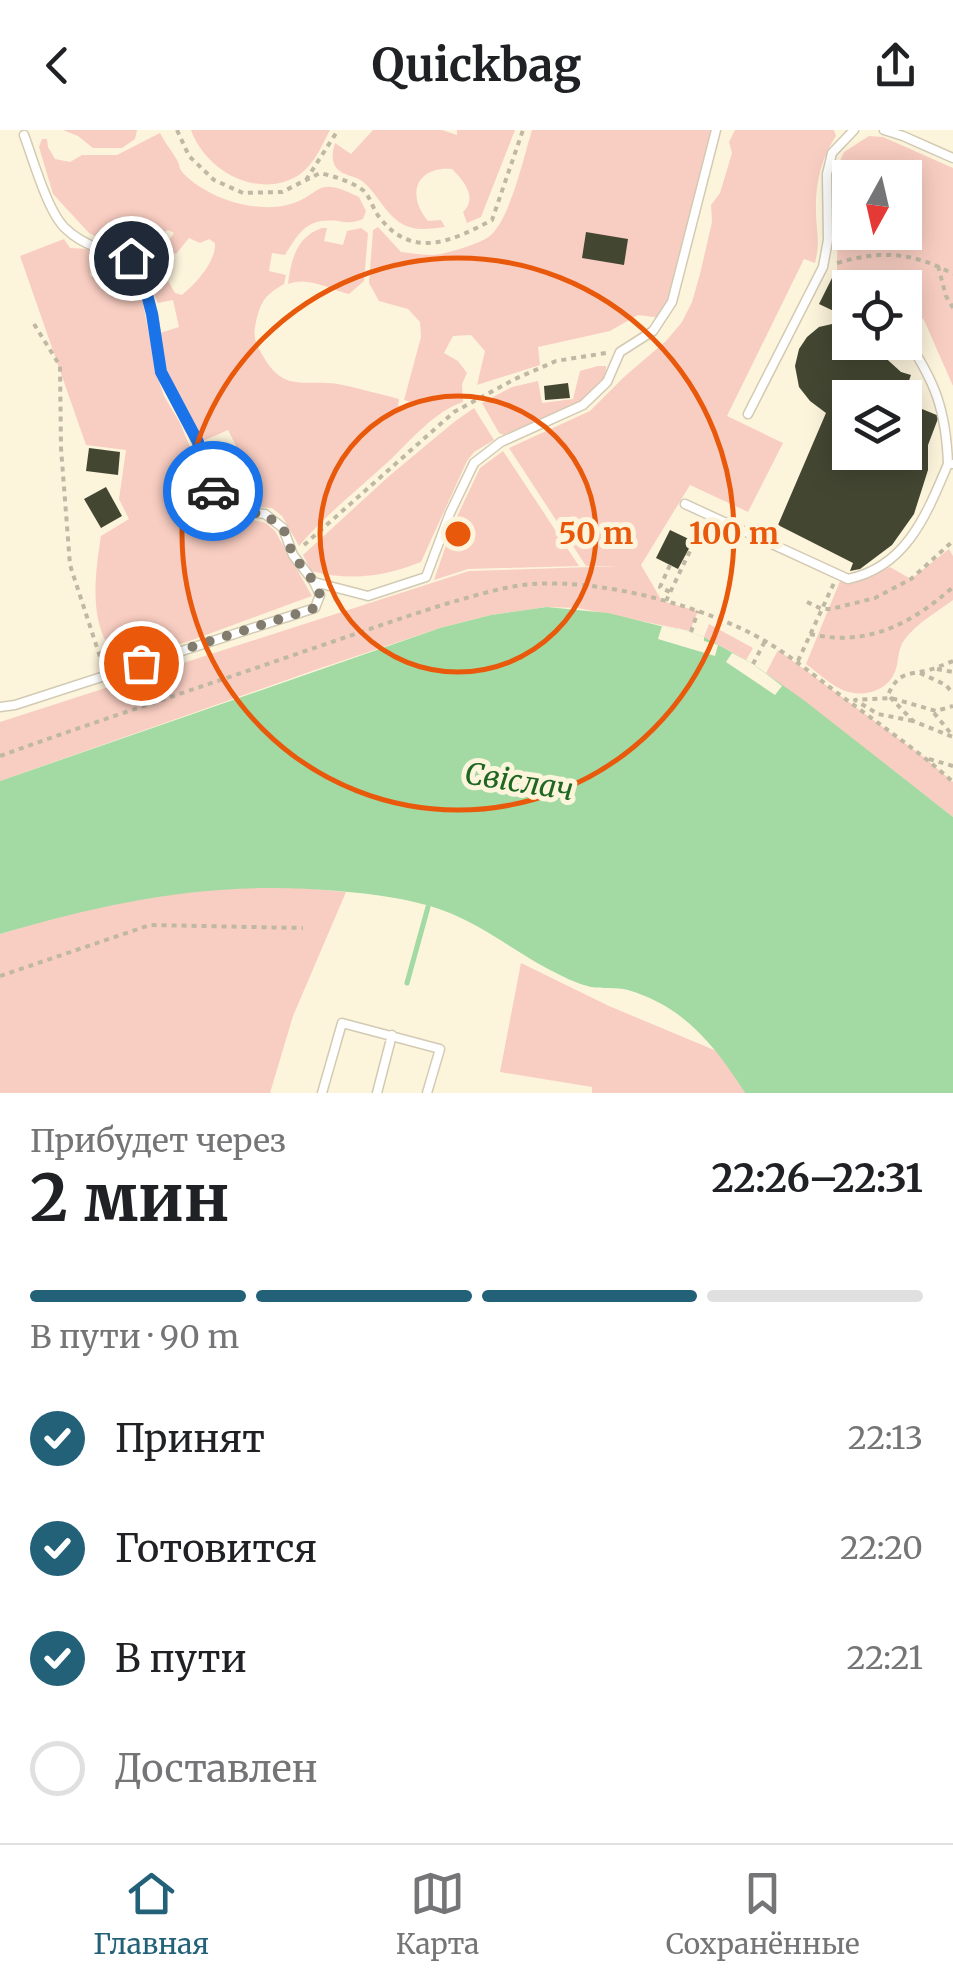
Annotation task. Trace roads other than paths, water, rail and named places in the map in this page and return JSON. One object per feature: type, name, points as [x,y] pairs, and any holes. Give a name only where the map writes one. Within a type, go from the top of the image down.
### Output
[{"type":"lane","points":[[314,582],[368,596],[426,577],[474,463],[501,442],[583,406],[607,382],[620,352],[653,331],[672,302],[716,130]]},
{"type":"lane","points":[[748,414],[823,267],[828,240],[827,174],[832,153],[854,130]]},
{"type":"lane","points":[[884,130],[953,158]]},
{"type":"lane","points":[[0,707],[315,608],[320,595],[293,555],[283,528],[264,514],[230,506],[210,488],[198,442],[161,372],[144,283],[131,258],[96,249],[64,228],[24,135]]},
{"type":"lane","points":[[685,504],[848,579],[867,575],[899,550],[923,522],[950,464],[942,405],[919,360]]},
{"type":"lane","points":[[322,1093],[342,1023],[440,1048],[428,1093]]},
{"type":"lane","points":[[376,1093],[392,1035]]},
{"type":"water","name":"Свіслач","points":[[547,607],[608,613],[704,637],[753,664],[805,701],[953,817],[953,1093],[745,1093],[697,1030],[648,997],[576,982],[458,917],[390,897],[293,888],[208,891],[84,911],[0,934],[0,781],[440,628]]},
{"type":"waterway","points":[[407,983],[428,907]]}]
